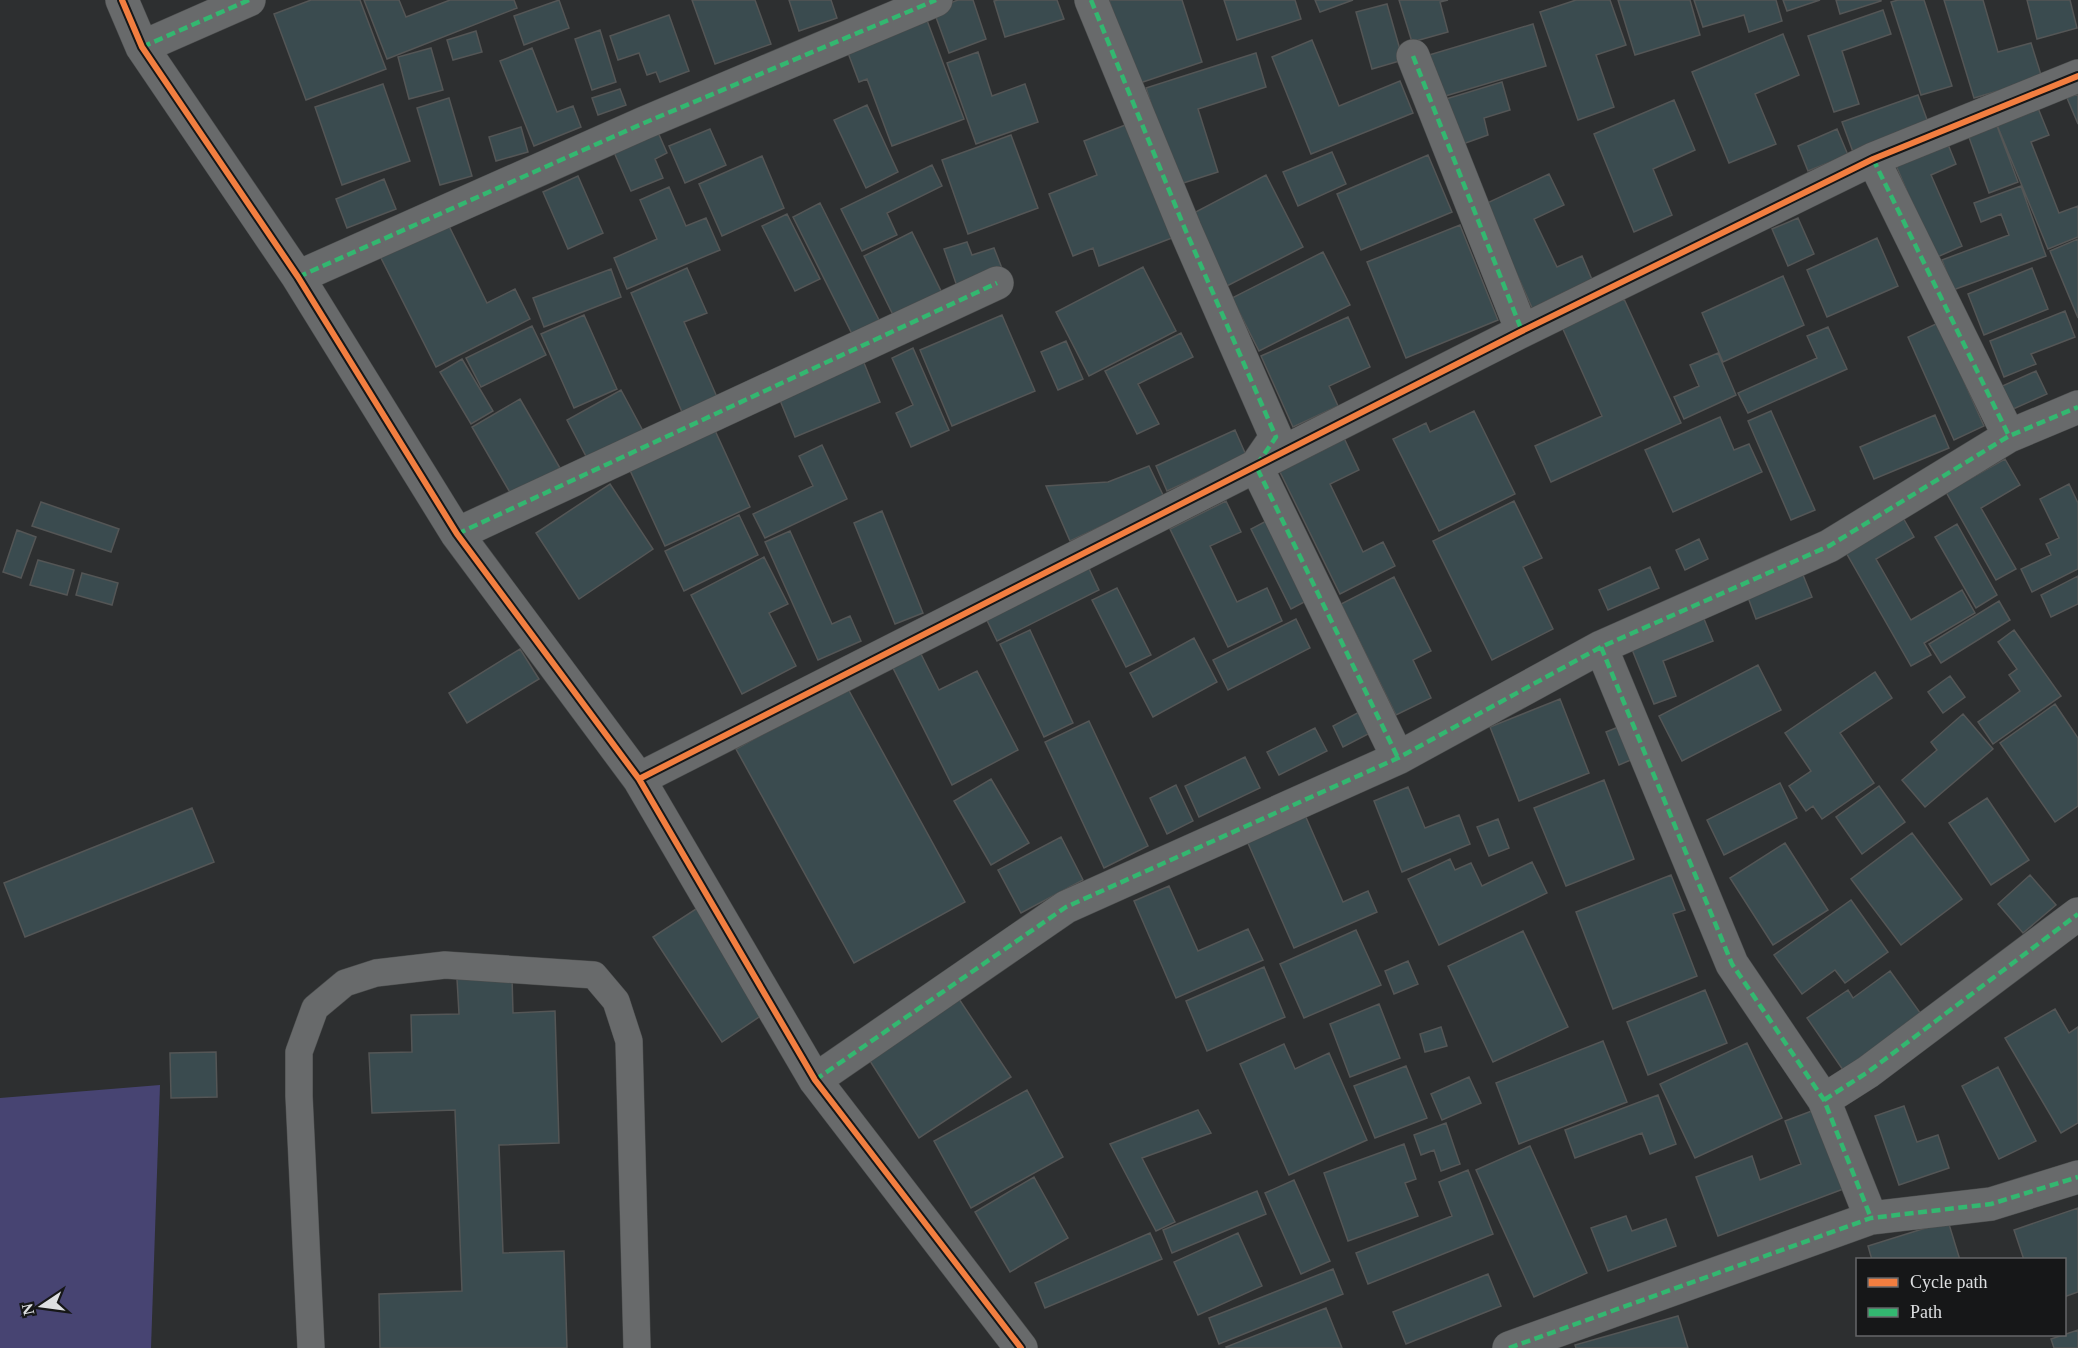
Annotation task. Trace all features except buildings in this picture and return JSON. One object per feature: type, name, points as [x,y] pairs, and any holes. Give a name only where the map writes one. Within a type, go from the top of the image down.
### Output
[{"type":"street","points":[[122,0],[142,47],[298,277],[457,534],[639,779],[815,1080],[1021,1348]]},
{"type":"street","points":[[142,47],[249,0]]},
{"type":"street","points":[[298,277],[644,123],[936,0]]},
{"type":"street","points":[[1090,0],[1185,229],[1276,437],[1256,466]]},
{"type":"street","points":[[1413,56],[1522,332]]},
{"type":"street","points":[[639,779],[1522,332],[1873,159],[2078,76]]},
{"type":"street","points":[[1873,159],[2009,436]]},
{"type":"street","points":[[457,534],[997,283]]},
{"type":"street","points":[[815,1080],[1066,907],[1398,758],[1601,647],[1829,546],[2009,436],[2078,407]]},
{"type":"street","points":[[1256,466],[1398,758]]},
{"type":"street","points":[[1601,647],[1732,964],[1824,1101],[1871,1218]]},
{"type":"street","points":[[1824,1101],[1868,1072],[2078,914]]},
{"type":"street","points":[[1509,1348],[1871,1218],[1991,1204],[2078,1177]]},
{"type":"lane","points":[[311,1348],[299,1052],[315,1008],[345,983],[376,973],[445,965],[594,975],[616,1001],[629,1041],[637,1348]]},
{"type":"shaded area","points":[[160,1085],[151,1348],[0,1348],[0,1098]]},
{"type":"marked path","points":[[142,47],[249,0]]},
{"type":"marked path","points":[[298,277],[644,123],[936,0]]},
{"type":"marked path","points":[[1091,0],[1185,229],[1276,437],[1256,466],[1398,758]]},
{"type":"marked path","points":[[1413,56],[1522,331]]},
{"type":"marked path","points":[[1873,159],[2009,436]]},
{"type":"marked path","points":[[457,534],[997,283]]},
{"type":"marked path","points":[[815,1080],[1066,907],[1398,758],[1601,647],[1829,546],[2009,436],[2078,407]]},
{"type":"marked path","points":[[1601,647],[1732,964],[1824,1100],[1871,1218]]},
{"type":"marked path","points":[[1824,1100],[1868,1072],[2078,914]]},
{"type":"marked path","points":[[1509,1348],[1871,1218],[1991,1204],[2078,1177]]},
{"type":"cycle path","points":[[122,0],[142,47],[298,277],[457,534],[639,779],[815,1080],[1021,1348]]},
{"type":"cycle path","points":[[639,779],[1522,331],[1873,159],[2078,76]]}]
